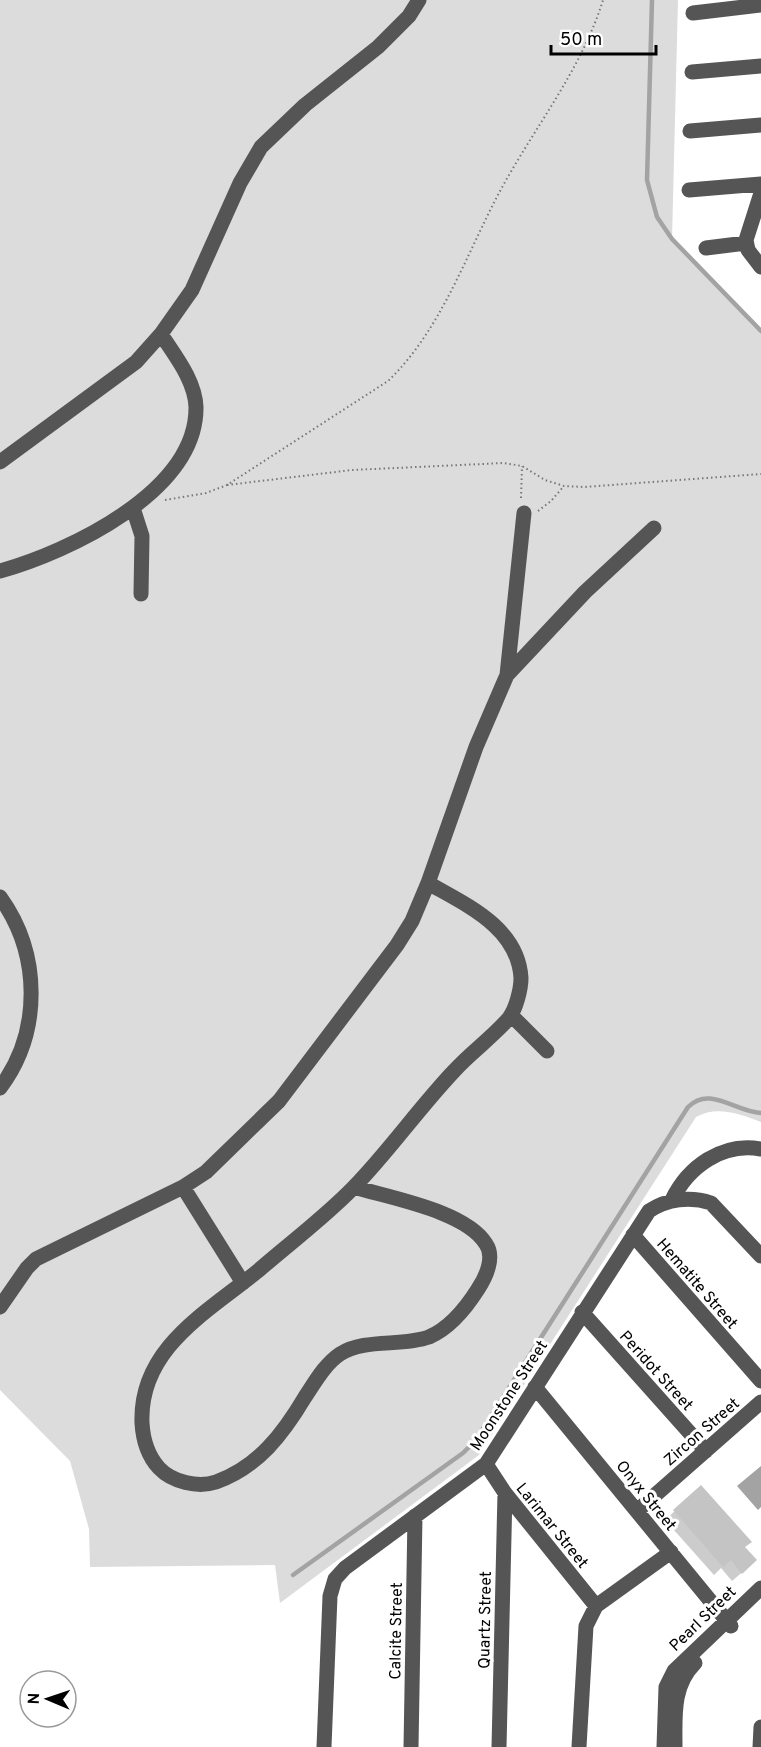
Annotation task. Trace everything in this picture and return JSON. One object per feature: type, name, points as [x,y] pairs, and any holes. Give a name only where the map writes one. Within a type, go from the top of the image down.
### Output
[{"type":"street","points":[[0,462],[118,377],[161,334],[192,290],[240,183],[261,147],[305,105],[396,31],[419,0]]},
{"type":"street","points":[[693,13],[761,5]]},
{"type":"street","points":[[692,72],[761,66]]},
{"type":"street","points":[[690,131],[761,125]]},
{"type":"street","points":[[689,190],[761,184]]},
{"type":"street","points":[[761,192],[746,243],[761,267]]},
{"type":"street","points":[[705,248],[746,243]]},
{"type":"street","points":[[0,571],[57,551],[137,505],[170,473],[188,445],[194,426],[196,407],[193,390],[161,334]]},
{"type":"street","points":[[137,505],[142,536],[141,594]]},
{"type":"street","points":[[0,1306],[36,1259],[183,1187],[206,1172],[279,1101],[397,945],[412,921],[428,883],[476,747],[507,675],[524,513]]},
{"type":"street","points":[[507,675],[585,592],[654,528]]},
{"type":"street","points":[[354,1187],[448,1216],[471,1227],[488,1245],[490,1262],[481,1285],[467,1306],[446,1327],[428,1337],[358,1347],[342,1353],[319,1376],[280,1435],[253,1464],[204,1485],[184,1483],[162,1472],[148,1455],[142,1434],[141,1410],[155,1362],[173,1338],[243,1283],[354,1187],[455,1069],[512,1015],[521,978],[508,938],[487,918],[428,883]]},
{"type":"street","points":[[0,897],[19,930],[31,981],[29,1027],[23,1051],[0,1088]]},
{"type":"street","points":[[512,1015],[547,1051]]},
{"type":"street","points":[[672,1200],[680,1183],[694,1169],[717,1155],[742,1147],[761,1149]]},
{"type":"street","points":[[183,1187],[243,1283]]},
{"type":"street","name":"Moonstone Street","points":[[324,1747],[331,1587],[345,1568],[486,1464],[649,1211],[672,1200],[701,1199],[711,1203],[723,1213],[761,1256]]},
{"type":"street","name":"Hematite Street","points":[[633,1235],[761,1381]]},
{"type":"street","name":"Peridot Street","points":[[582,1312],[706,1451]]},
{"type":"street","name":"Onyx Street","points":[[535,1387],[728,1623]]},
{"type":"street","name":"Zircon Street","points":[[637,1511],[761,1402]]},
{"type":"street","name":"Larimar Street","points":[[486,1464],[505,1493],[596,1606]]},
{"type":"street","name":"Quartz Street","points":[[499,1747],[505,1493]]},
{"type":"street","name":"Calcite Street","points":[[411,1747],[415,1516]]},
{"type":"street","points":[[579,1747],[583,1644],[586,1626],[596,1606],[671,1552]]},
{"type":"street","name":"Pearl Street","points":[[675,1747],[675,1708],[682,1677],[761,1588]]},
{"type":"street","name":"Pearl Street","points":[[664,1747],[664,1702],[666,1687],[674,1671],[728,1623],[761,1600]]},
{"type":"street","points":[[760,1747],[761,1727]]},
{"type":"path","points":[[227,485],[388,381],[409,361],[449,294],[500,192],[563,88],[603,0]]},
{"type":"path","points":[[137,505],[196,495],[227,485],[352,470],[493,464],[522,466],[545,480],[564,486],[584,487],[761,474]]},
{"type":"path","points":[[522,466],[520,490],[524,513],[545,507],[564,486]]},
{"type":"shaded area","points":[[0,0],[678,0],[672,239],[761,331],[761,1122],[720,1111],[704,1113],[696,1117],[479,1455],[280,1603],[275,1565],[90,1567],[89,1529],[70,1461],[0,1390]]},
{"type":"shaded area","points":[[761,1466],[761,1507],[758,1510],[737,1486]]},
{"type":"building","points":[[701,1485],[752,1542],[745,1547],[757,1560],[742,1574],[731,1560],[723,1567],[673,1510]]},
{"type":"waterway","points":[[652,0],[647,180],[657,217],[672,239],[761,331]]},
{"type":"waterway","points":[[293,1575],[463,1453],[475,1441],[688,1107],[696,1101],[714,1099],[751,1112],[761,1113]]}]
